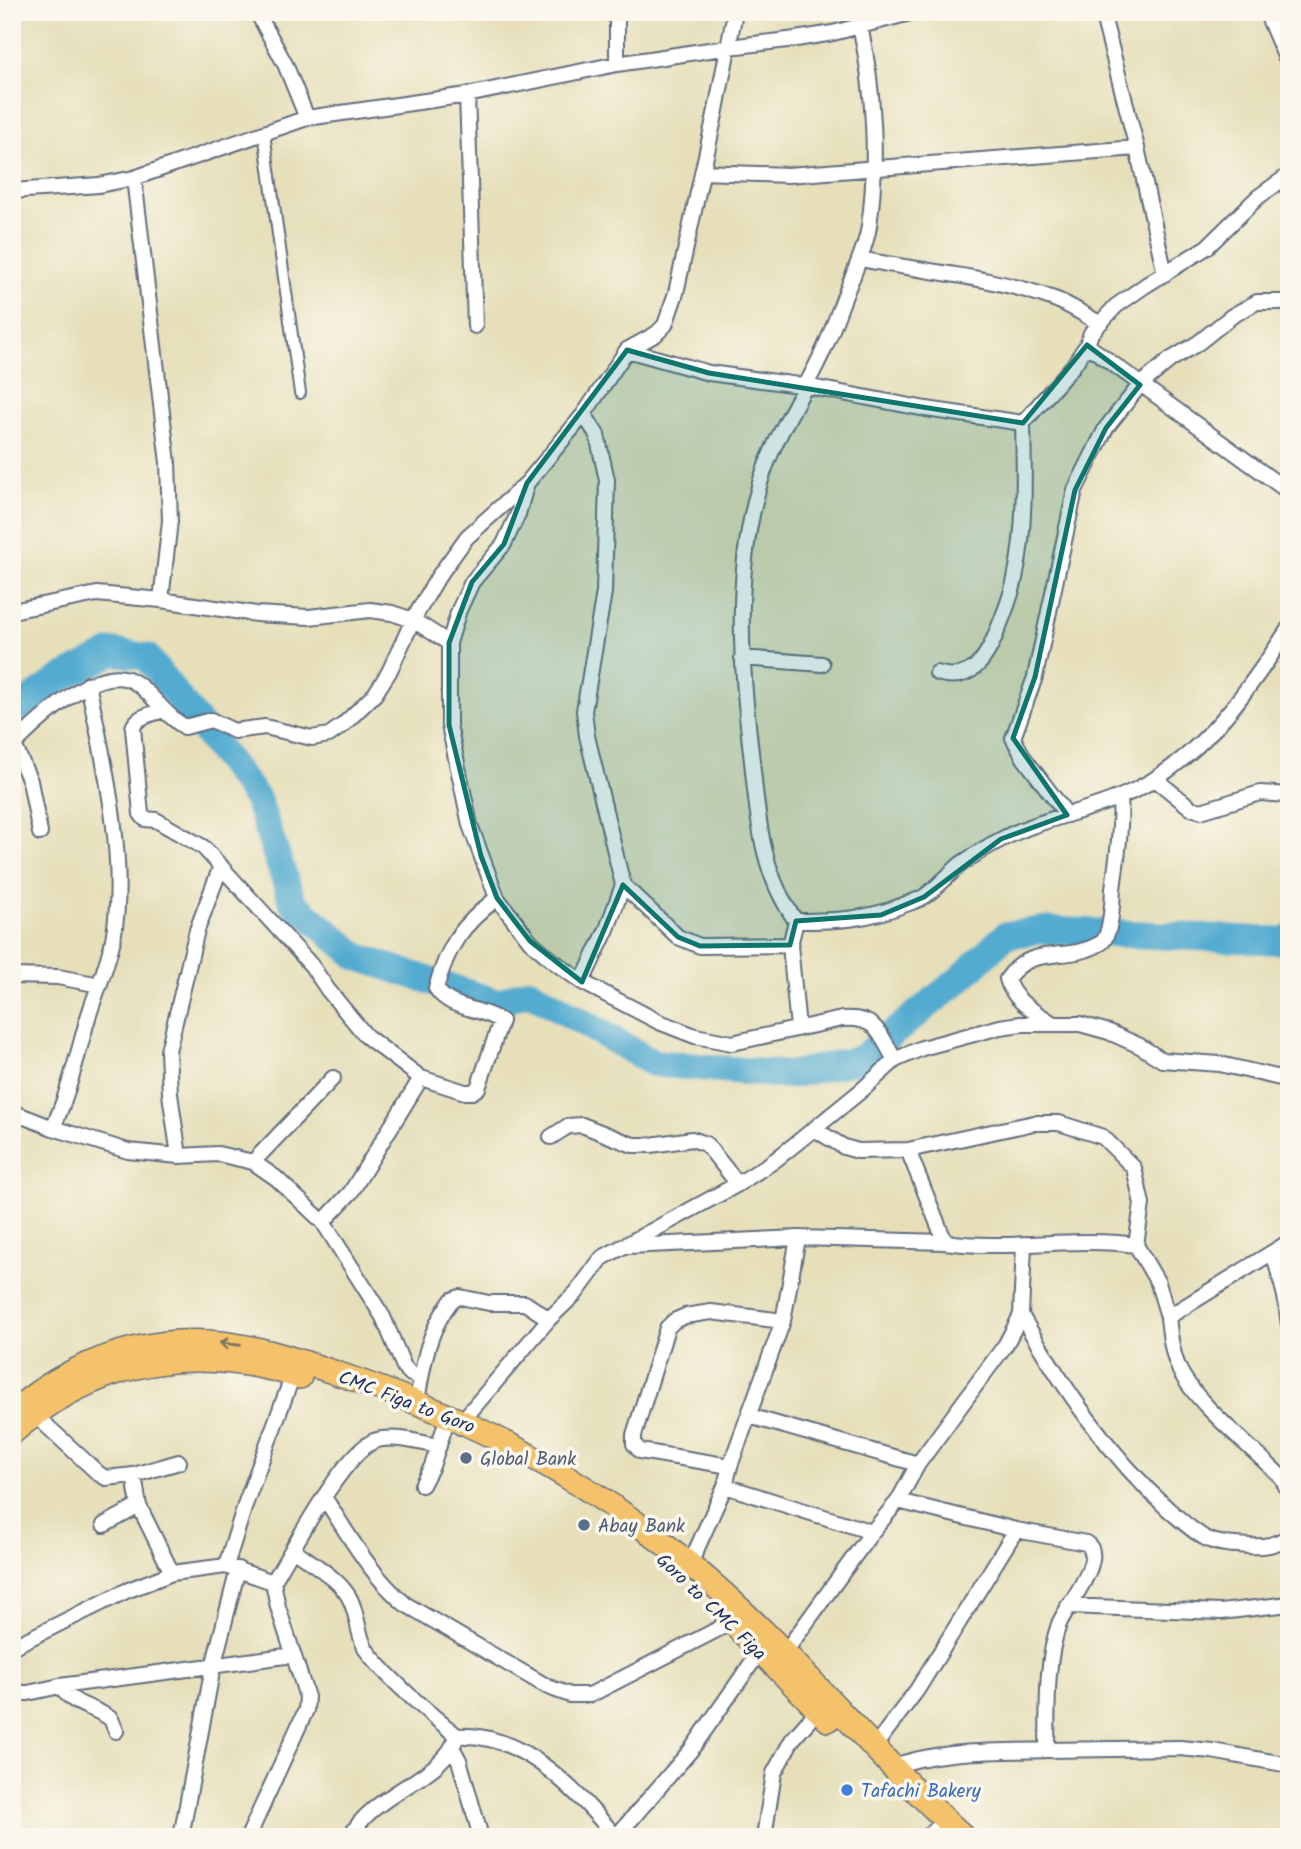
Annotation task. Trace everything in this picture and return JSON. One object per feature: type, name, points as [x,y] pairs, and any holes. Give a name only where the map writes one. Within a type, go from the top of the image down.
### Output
[{"type":"main road","name":"CMC Figa to Goro","points":[[23,1413],[53,1381],[81,1367],[123,1352],[178,1342],[211,1342],[271,1352],[410,1406],[451,1431],[551,1466],[622,1512],[690,1564],[785,1652],[892,1767],[964,1837]]},
{"type":"main road","points":[[12,1433],[23,1413],[100,1377],[159,1362],[198,1359],[241,1363],[410,1406]]},
{"type":"main road","name":"Goro to CMC Figa","points":[[451,1431],[549,1480],[614,1521],[678,1572],[732,1622],[935,1834]]},
{"type":"street","points":[[617,12],[617,64]]},
{"type":"street","points":[[40,833],[30,780],[13,745],[60,704],[88,684],[112,676],[121,676],[135,682],[181,726],[214,721],[234,731],[265,727],[301,737],[329,735],[375,694],[438,577],[467,537],[527,483],[584,414],[627,350],[656,334],[666,325],[676,293],[735,12]]},
{"type":"street","points":[[12,191],[99,185],[134,178],[307,118],[467,95],[617,64],[796,39],[860,26],[880,16],[914,12]]},
{"type":"street","points":[[1102,12],[1137,148],[1165,274]]},
{"type":"street","points":[[1266,12],[1285,55]]},
{"type":"street","points":[[263,14],[307,118]]},
{"type":"street","points":[[798,1028],[790,945],[796,921],[783,903],[767,867],[760,838],[744,704],[742,596],[750,518],[765,469],[824,349],[860,259],[869,227],[873,168],[872,111],[866,53],[860,26]]},
{"type":"street","points":[[467,95],[475,326]]},
{"type":"street","points":[[264,133],[300,393]]},
{"type":"street","points":[[702,172],[788,175],[1137,148]]},
{"type":"street","points":[[937,673],[947,676],[960,675],[979,664],[989,652],[1011,594],[1017,572],[1021,535],[1023,423],[1049,396],[1087,345],[1091,333],[1116,306],[1207,247],[1258,197],[1289,175]]},
{"type":"street","points":[[134,178],[168,463],[170,521],[161,600]]},
{"type":"street","points":[[860,259],[914,270],[1003,282],[1055,299],[1099,323]]},
{"type":"street","points":[[1067,816],[1024,758],[1013,738],[1035,677],[1075,490],[1106,428],[1140,385],[1232,316],[1257,302],[1289,302]]},
{"type":"street","points":[[1087,345],[1289,492]]},
{"type":"street","points":[[627,350],[709,373],[806,386],[926,409],[1023,423]]},
{"type":"street","points":[[584,414],[597,435],[607,480],[604,592],[584,711],[587,736],[623,886],[678,937],[699,946],[775,943],[790,945]]},
{"type":"street","points":[[527,483],[518,514],[504,544],[472,582],[459,610],[449,643],[449,725],[470,825],[497,898],[530,941],[582,982],[695,1036],[732,1043],[859,1018],[872,1023],[895,1059]]},
{"type":"street","points":[[12,611],[97,594],[256,614],[309,617],[370,610],[413,620],[449,643]]},
{"type":"street","points":[[796,921],[843,920],[881,915],[924,897],[962,864],[1001,839],[1040,821],[1067,816],[1121,797],[1155,779],[1202,741],[1266,663],[1289,628]]},
{"type":"street","points":[[742,658],[822,664]]},
{"type":"street","points":[[53,1128],[65,1101],[113,937],[116,860],[107,774],[88,684]]},
{"type":"street","points":[[164,710],[134,723],[141,814],[145,819],[156,820],[203,848],[311,965],[366,1036],[421,1078],[465,1092],[478,1088],[501,1021],[483,1012],[447,1001],[440,996],[436,988],[451,944],[461,929],[497,898]]},
{"type":"street","points":[[1155,779],[1191,808],[1201,811],[1260,793],[1289,795]]},
{"type":"street","points":[[1052,1023],[1018,1000],[1010,990],[1007,979],[1014,968],[1024,961],[1040,955],[1076,952],[1100,944],[1105,938],[1112,902],[1121,797]]},
{"type":"street","points":[[178,1156],[168,1051],[197,930],[221,866]]},
{"type":"street","points":[[582,982],[607,929],[623,886]]},
{"type":"street","points":[[12,975],[58,977],[100,985]]},
{"type":"street","points":[[422,1485],[451,1431],[549,1319],[576,1293],[602,1258],[738,1184],[774,1161],[862,1090],[895,1059],[922,1048],[1000,1027],[1080,1024],[1109,1032],[1140,1046],[1162,1060],[1220,1064],[1289,1080]]},
{"type":"street","points":[[253,1162],[333,1078]]},
{"type":"street","points":[[323,1222],[351,1192],[421,1078]]},
{"type":"street","points":[[12,1112],[128,1152],[178,1156],[218,1154],[253,1162],[276,1178],[323,1222],[383,1317],[404,1367],[421,1378]]},
{"type":"street","points":[[814,1129],[844,1147],[858,1151],[908,1150],[1034,1123],[1059,1123],[1103,1137],[1134,1168],[1142,1204],[1136,1245],[1158,1283],[1168,1317],[1172,1348],[1181,1371],[1198,1396],[1282,1478],[1289,1493]]},
{"type":"street","points":[[551,1137],[568,1126],[582,1125],[633,1145],[692,1139],[706,1144],[738,1184]]},
{"type":"street","points":[[908,1150],[945,1242]]},
{"type":"street","points":[[623,1246],[798,1238],[968,1245],[1104,1241],[1136,1245]]},
{"type":"street","points":[[690,1564],[725,1486],[783,1321],[798,1238]]},
{"type":"street","points":[[1168,1317],[1289,1242]]},
{"type":"street","points":[[785,1652],[872,1532],[898,1501],[918,1464],[1006,1344],[1021,1315],[1024,1245]]},
{"type":"street","points":[[1273,1252],[1287,1296],[1289,1325]]},
{"type":"street","points":[[410,1406],[421,1378],[431,1333],[452,1300],[460,1297],[489,1303],[525,1303],[549,1319]]},
{"type":"street","points":[[730,1466],[640,1451],[634,1444],[634,1435],[667,1328],[685,1316],[711,1312],[783,1321]]},
{"type":"street","points":[[1021,1315],[1051,1366],[1121,1461],[1191,1529],[1225,1545],[1260,1547],[1283,1541],[1289,1536]]},
{"type":"street","points":[[181,1837],[246,1502],[293,1375]]},
{"type":"street","points":[[23,1413],[106,1478],[134,1475],[179,1462]]},
{"type":"street","points":[[749,1416],[918,1464]]},
{"type":"street","points":[[248,1837],[306,1710],[307,1697],[278,1607],[273,1582],[324,1497],[342,1471],[366,1447],[374,1441],[386,1438],[451,1431]]},
{"type":"street","points":[[134,1475],[139,1506],[172,1573]]},
{"type":"street","points":[[725,1486],[872,1532]]},
{"type":"street","points":[[324,1497],[372,1569],[390,1592],[405,1605],[548,1687],[570,1695],[590,1695],[732,1622]]},
{"type":"street","points":[[898,1501],[1092,1547],[1094,1560],[1091,1568],[1059,1625],[1048,1679],[1046,1750]]},
{"type":"street","points":[[104,1525],[139,1506]]},
{"type":"street","points":[[874,1747],[917,1690],[1016,1530]]},
{"type":"street","points":[[293,1549],[334,1579],[349,1598],[360,1637],[368,1654],[455,1743],[481,1837]]},
{"type":"street","points":[[12,1647],[126,1591],[172,1573],[232,1567],[273,1582]]},
{"type":"street","points":[[1068,1606],[1221,1612],[1289,1604]]},
{"type":"street","points":[[350,1837],[367,1812],[438,1763],[455,1743],[474,1735],[496,1741],[548,1769],[575,1790],[616,1837],[691,1750],[760,1651]]},
{"type":"street","points":[[12,1693],[29,1693],[60,1686],[293,1655]]},
{"type":"street","points":[[60,1686],[76,1704],[111,1719],[116,1731]]},
{"type":"street","points":[[764,1837],[775,1773],[792,1740],[818,1710]]},
{"type":"street","points":[[892,1767],[944,1755],[1180,1748],[1289,1765]]},
{"type":"highlighted area","points":[[1087,345],[1140,385],[1106,428],[1075,490],[1035,677],[1013,738],[1067,815],[1001,839],[924,897],[881,915],[796,921],[790,945],[700,946],[678,937],[623,885],[582,982],[530,941],[497,898],[481,856],[449,725],[449,643],[472,582],[504,544],[527,483],[627,350],[709,373],[1023,423]]},
{"type":"waterway","points":[[12,713],[60,679],[113,652],[147,657],[257,799],[293,903],[358,957],[498,1003],[529,991],[653,1063],[789,1075],[861,1059],[960,979],[1006,935],[1042,930],[1283,941],[1289,938]]},
{"type":"place","name":"Global Bank","points":[[466,1458]]},
{"type":"place","name":"Abay Bank","points":[[584,1525]]},
{"type":"place","name":"Tafachi Bakery","points":[[847,1790]]}]
